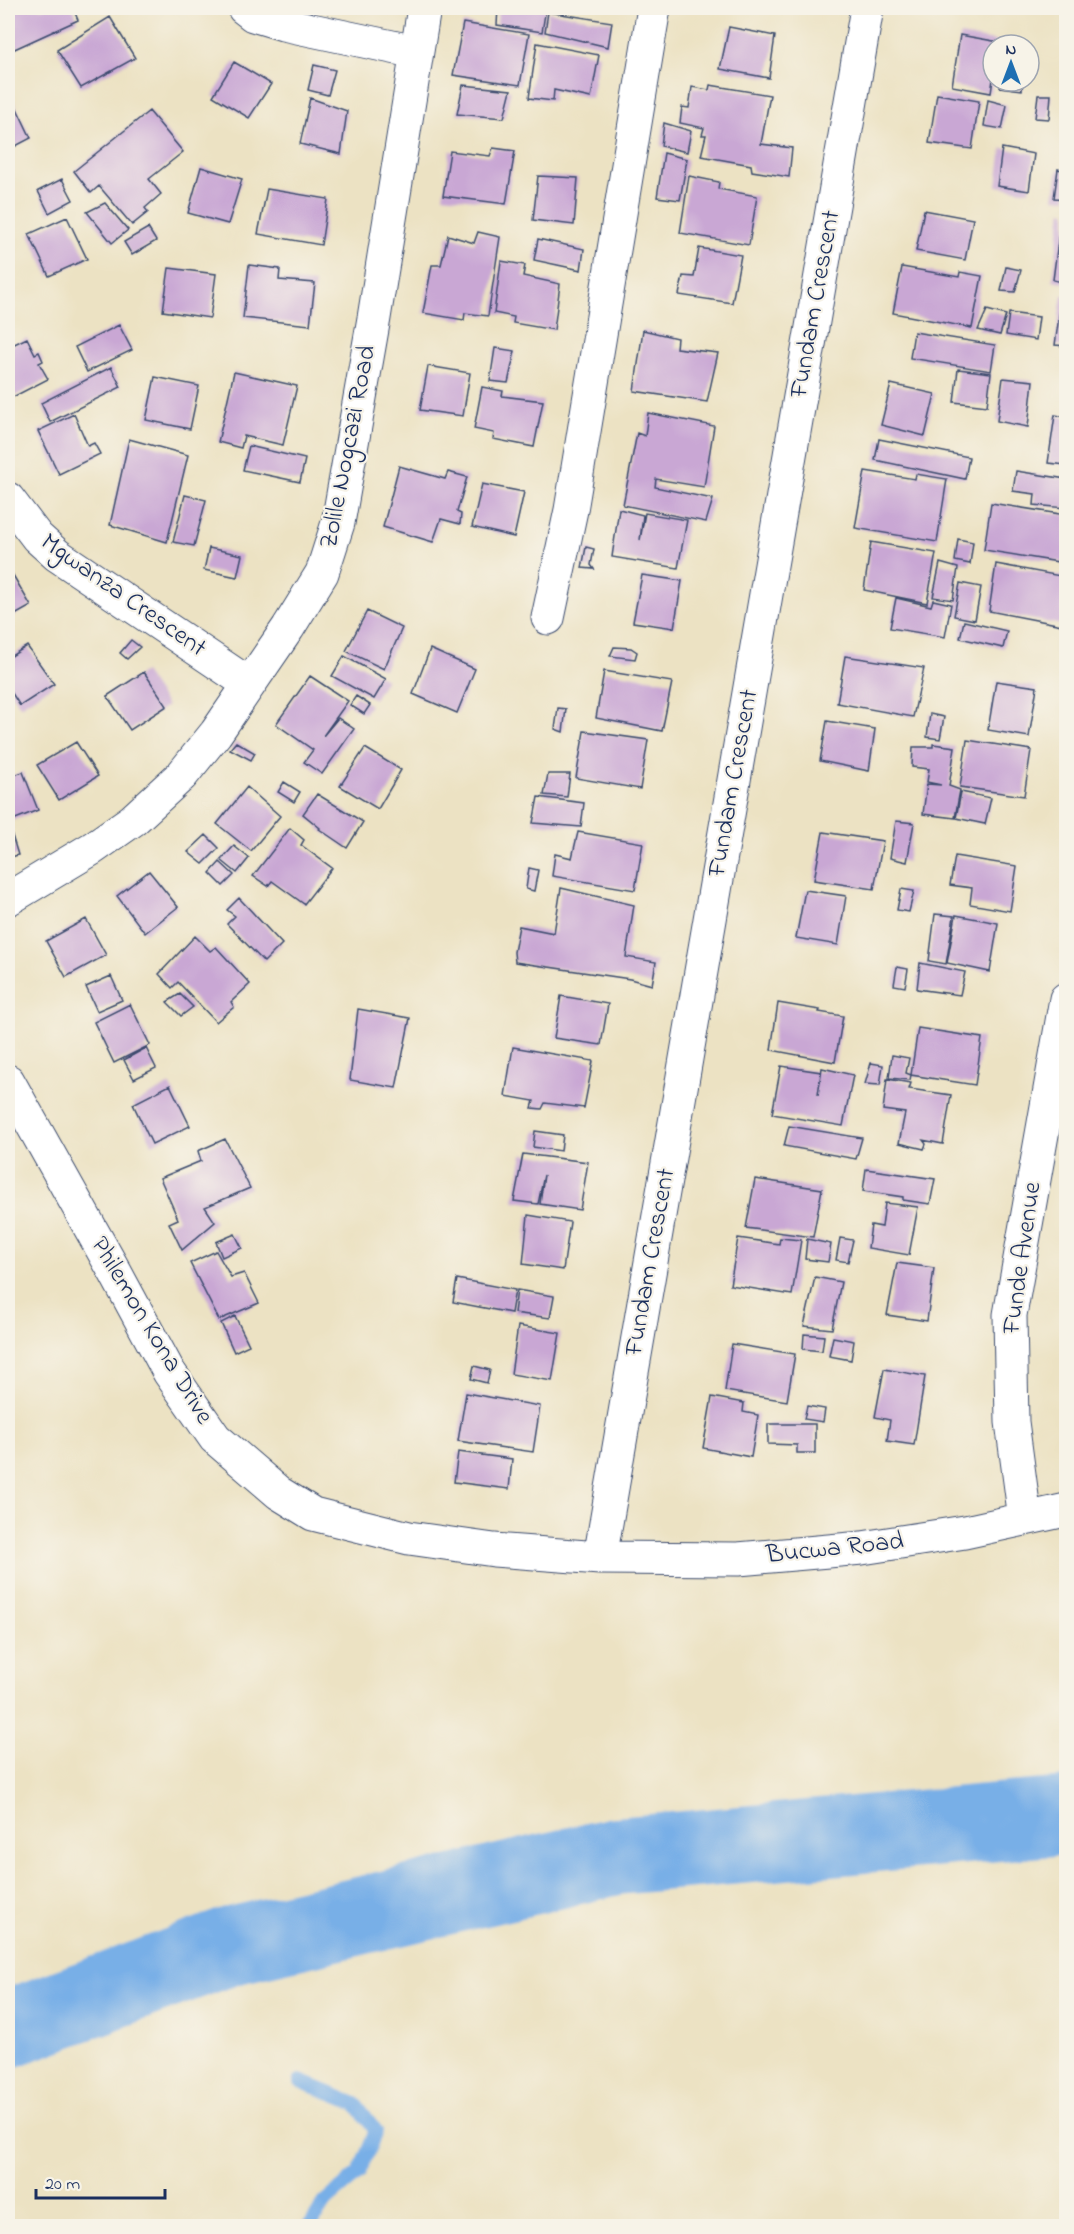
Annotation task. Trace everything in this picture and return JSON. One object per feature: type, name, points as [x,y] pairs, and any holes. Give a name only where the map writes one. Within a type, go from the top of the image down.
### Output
[{"type":"street","points":[[243,8],[254,15],[283,24],[416,52]]},
{"type":"street","name":"Zolile Nogcazi Road","points":[[8,899],[93,848],[133,820],[182,775],[216,733],[288,628],[322,573],[338,523],[424,8]]},
{"type":"street","points":[[548,618],[571,510],[654,8]]},
{"type":"street","name":"Fundam Crescent","points":[[600,1558],[867,8]]},
{"type":"street","name":"Mgwanza Crescent","points":[[8,499],[37,537],[57,555],[249,684]]},
{"type":"street","name":"Funde Avenue","points":[[1025,1519],[1012,1422],[1010,1315],[1066,999]]},
{"type":"street","name":"Philemon Kona Drive","points":[[8,1081],[169,1372],[215,1438],[279,1493],[313,1514],[409,1538],[494,1550],[600,1558]]},
{"type":"street","name":"Bucwa Road","points":[[600,1558],[738,1559],[828,1551],[965,1532],[1066,1510]]},
{"type":"building","points":[[8,8],[73,8],[78,20],[8,52]]},
{"type":"building","points":[[498,8],[546,8],[542,32],[497,25]]},
{"type":"building","points":[[548,12],[612,22],[608,47],[545,32]]},
{"type":"building","points":[[110,17],[135,58],[81,88],[57,50]]},
{"type":"building","points":[[463,23],[529,34],[520,85],[453,75]]},
{"type":"building","points":[[729,27],[775,36],[769,78],[720,69]]},
{"type":"building","points":[[960,35],[981,39],[981,91],[952,86]]},
{"type":"building","points":[[537,43],[599,55],[591,98],[554,90],[553,101],[529,98]]},
{"type":"building","points":[[234,62],[271,84],[249,118],[213,96]]},
{"type":"building","points":[[314,65],[335,70],[328,95],[308,90]]},
{"type":"building","points":[[463,85],[511,90],[504,118],[457,114]]},
{"type":"building","points":[[710,85],[770,95],[761,144],[792,148],[789,177],[752,171],[751,165],[701,156],[706,135],[702,135],[704,128],[680,123],[682,107],[689,108],[692,87],[709,90]]},
{"type":"building","points":[[937,94],[979,101],[972,149],[929,143]]},
{"type":"building","points":[[1038,95],[1051,95],[1049,119],[1035,118]]},
{"type":"building","points":[[12,98],[31,138],[8,150],[8,100]]},
{"type":"building","points":[[310,98],[347,111],[341,154],[300,144]]},
{"type":"building","points":[[988,100],[1007,105],[1002,129],[984,126]]},
{"type":"building","points":[[149,111],[183,152],[149,179],[161,194],[145,208],[148,212],[132,225],[99,186],[91,193],[74,171]]},
{"type":"building","points":[[664,123],[691,131],[687,152],[661,146]]},
{"type":"building","points":[[493,148],[515,151],[506,204],[443,196],[450,151],[490,156]]},
{"type":"building","points":[[1002,148],[1034,154],[1029,191],[997,186]]},
{"type":"building","points":[[664,153],[687,159],[680,200],[657,197]]},
{"type":"building","points":[[201,167],[242,179],[228,224],[188,213]]},
{"type":"building","points":[[1058,169],[1066,171],[1066,199],[1054,198]]},
{"type":"building","points":[[538,176],[578,178],[574,225],[533,220]]},
{"type":"building","points":[[689,176],[719,182],[718,189],[757,196],[749,245],[680,233]]},
{"type":"building","points":[[62,179],[73,200],[49,213],[38,191]]},
{"type":"building","points":[[267,189],[328,199],[321,245],[258,234]]},
{"type":"building","points":[[105,203],[128,230],[112,243],[87,212]]},
{"type":"building","points":[[924,210],[973,219],[965,260],[916,251]]},
{"type":"building","points":[[1062,210],[1066,211],[1066,283],[1053,280]]},
{"type":"building","points":[[67,217],[87,259],[49,276],[29,234]]},
{"type":"building","points":[[148,228],[156,241],[132,255],[124,242]]},
{"type":"building","points":[[478,232],[500,237],[488,316],[465,313],[464,320],[423,313],[432,265],[441,265],[448,235],[474,243]]},
{"type":"building","points":[[538,239],[584,249],[581,270],[534,260]]},
{"type":"building","points":[[699,248],[741,255],[732,303],[679,295],[683,276],[694,277]]},
{"type":"building","points":[[501,261],[525,265],[523,276],[560,284],[554,330],[513,323],[514,317],[494,313]]},
{"type":"building","points":[[249,265],[280,269],[279,280],[315,283],[310,325],[243,318]]},
{"type":"building","points":[[902,267],[959,277],[960,272],[982,276],[972,328],[893,313]]},
{"type":"building","points":[[1006,267],[1021,270],[1015,292],[1001,291]]},
{"type":"building","points":[[169,268],[216,274],[210,318],[163,311]]},
{"type":"building","points":[[1062,295],[1066,295],[1066,346],[1055,345]]},
{"type":"building","points":[[987,310],[1006,315],[1000,335],[978,330]]},
{"type":"building","points":[[1009,313],[1039,317],[1036,340],[1006,335]]},
{"type":"building","points":[[119,325],[132,350],[87,372],[75,347]]},
{"type":"building","points":[[643,330],[677,338],[676,348],[718,353],[707,402],[634,391]]},
{"type":"building","points":[[914,332],[995,345],[991,371],[910,358]]},
{"type":"building","points":[[27,338],[35,354],[39,352],[43,361],[39,363],[48,379],[13,397],[8,387],[8,347]]},
{"type":"building","points":[[495,348],[515,351],[508,383],[490,381]]},
{"type":"building","points":[[428,366],[470,373],[463,416],[420,410]]},
{"type":"building","points":[[111,367],[121,387],[50,422],[41,403]]},
{"type":"building","points":[[958,369],[991,373],[987,406],[954,402]]},
{"type":"building","points":[[234,372],[297,386],[283,445],[244,436],[241,448],[218,442]]},
{"type":"building","points":[[155,377],[199,386],[190,429],[146,420]]},
{"type":"building","points":[[1003,378],[1033,381],[1028,427],[997,421]]},
{"type":"building","points":[[891,384],[935,394],[925,436],[881,425]]},
{"type":"building","points":[[482,387],[503,391],[502,396],[543,401],[534,447],[493,439],[494,433],[474,429]]},
{"type":"building","points":[[648,413],[714,426],[704,487],[656,479],[655,487],[713,499],[706,522],[623,505],[637,433],[645,436]]},
{"type":"building","points":[[74,414],[88,446],[94,443],[100,454],[59,474],[38,431]]},
{"type":"building","points":[[1055,415],[1066,417],[1066,465],[1048,463]]},
{"type":"building","points":[[129,439],[188,455],[167,542],[110,525]]},
{"type":"building","points":[[879,439],[969,457],[965,479],[875,460]]},
{"type":"building","points":[[249,446],[305,459],[300,482],[243,470]]},
{"type":"building","points":[[399,466],[445,479],[448,472],[467,477],[457,512],[461,514],[460,524],[441,519],[433,542],[383,527]]},
{"type":"building","points":[[865,471],[915,479],[916,474],[947,479],[937,542],[855,528]]},
{"type":"building","points":[[1016,471],[1066,479],[1066,508],[1034,505],[1035,494],[1013,491]]},
{"type":"building","points":[[482,484],[524,492],[514,537],[472,527]]},
{"type":"building","points":[[185,495],[206,500],[194,546],[173,542]]},
{"type":"building","points":[[991,503],[1066,515],[1065,563],[984,550]]},
{"type":"building","points":[[619,509],[643,515],[640,540],[645,513],[687,520],[678,568],[612,557]]},
{"type":"building","points":[[958,539],[973,542],[970,564],[955,561]]},
{"type":"building","points":[[871,542],[936,553],[927,603],[864,590]]},
{"type":"building","points":[[586,547],[594,549],[591,565],[594,569],[582,568]]},
{"type":"building","points":[[209,548],[242,555],[237,577],[204,570]]},
{"type":"building","points":[[940,563],[958,568],[953,600],[933,597]]},
{"type":"building","points":[[996,564],[1066,577],[1062,625],[989,611]]},
{"type":"building","points":[[10,570],[31,606],[8,619],[8,571]]},
{"type":"building","points":[[642,575],[682,581],[674,628],[633,622]]},
{"type":"building","points":[[960,583],[981,587],[975,620],[954,616]]},
{"type":"building","points":[[896,598],[931,606],[933,600],[951,604],[945,637],[890,628]]},
{"type":"building","points":[[367,611],[402,628],[384,669],[346,651]]},
{"type":"building","points":[[964,621],[1007,631],[1003,648],[960,638]]},
{"type":"building","points":[[131,640],[140,647],[127,659],[120,653]]},
{"type":"building","points":[[27,646],[54,684],[20,706],[8,687],[8,658]]},
{"type":"building","points":[[614,647],[631,648],[637,652],[635,659],[610,656]]},
{"type":"building","points":[[430,649],[475,669],[457,713],[413,694]]},
{"type":"building","points":[[344,656],[386,679],[374,699],[332,676]]},
{"type":"building","points":[[845,656],[924,668],[913,717],[837,703]]},
{"type":"building","points":[[604,671],[672,682],[662,731],[596,718]]},
{"type":"building","points":[[144,672],[167,706],[130,730],[107,696]]},
{"type":"building","points":[[310,676],[348,701],[323,736],[338,718],[354,729],[322,774],[304,762],[313,750],[276,724]]},
{"type":"building","points":[[996,681],[1037,687],[1029,737],[988,730]]},
{"type":"building","points":[[356,696],[370,705],[364,714],[350,705]]},
{"type":"building","points":[[558,708],[566,709],[563,732],[555,729]]},
{"type":"building","points":[[930,714],[944,717],[940,739],[927,737]]},
{"type":"building","points":[[827,721],[875,729],[869,771],[820,761]]},
{"type":"building","points":[[584,731],[648,740],[640,789],[576,778]]},
{"type":"building","points":[[967,740],[1031,750],[1024,796],[960,787]]},
{"type":"building","points":[[76,742],[98,776],[59,800],[37,765]]},
{"type":"building","points":[[236,742],[255,753],[251,760],[230,749]]},
{"type":"building","points":[[933,744],[955,747],[949,786],[960,790],[955,818],[923,814],[927,784],[941,785],[927,782],[929,769],[912,767],[913,747],[933,747]]},
{"type":"building","points":[[365,748],[401,770],[378,809],[340,786]]},
{"type":"building","points":[[23,772],[38,810],[8,822],[8,777]]},
{"type":"building","points":[[548,774],[570,774],[567,797],[544,795]]},
{"type":"building","points":[[284,782],[300,792],[294,802],[278,792]]},
{"type":"building","points":[[247,787],[280,816],[251,851],[217,824]]},
{"type":"building","points":[[961,792],[991,798],[985,824],[956,818]]},
{"type":"building","points":[[317,794],[363,822],[347,848],[319,829],[303,814]]},
{"type":"building","points":[[538,797],[584,803],[581,827],[533,823]]},
{"type":"building","points":[[896,821],[914,823],[907,862],[890,858]]},
{"type":"building","points":[[290,828],[304,840],[301,845],[332,868],[304,904],[272,881],[268,886],[253,876]]},
{"type":"building","points":[[10,829],[18,855],[8,858],[8,830]]},
{"type":"building","points":[[578,832],[643,843],[635,890],[552,876],[555,854],[572,858]]},
{"type":"building","points":[[823,832],[883,841],[874,889],[814,880]]},
{"type":"building","points":[[206,835],[219,848],[203,864],[188,852]]},
{"type":"building","points":[[234,846],[249,858],[237,873],[221,860]]},
{"type":"building","points":[[955,856],[1017,866],[1010,911],[970,904],[972,888],[950,885]]},
{"type":"building","points":[[220,862],[234,875],[223,886],[210,873]]},
{"type":"building","points":[[529,868],[538,870],[534,891],[526,889]]},
{"type":"building","points":[[149,871],[178,907],[145,933],[117,896]]},
{"type":"building","points":[[561,888],[634,905],[626,957],[656,962],[652,985],[630,979],[515,962],[514,952],[519,926],[554,933]]},
{"type":"building","points":[[901,889],[914,891],[909,912],[897,910]]},
{"type":"building","points":[[805,890],[846,896],[838,945],[796,938]]},
{"type":"building","points":[[239,898],[282,944],[264,962],[227,924],[235,916],[227,910]]},
{"type":"building","points":[[935,914],[954,916],[946,964],[929,961]]},
{"type":"building","points":[[956,915],[998,923],[990,972],[947,963]]},
{"type":"building","points":[[86,919],[106,955],[66,977],[46,941]]},
{"type":"building","points":[[195,936],[210,951],[216,947],[250,984],[231,1002],[234,1007],[216,1022],[178,982],[172,988],[159,974]]},
{"type":"building","points":[[920,963],[965,972],[960,995],[917,989]]},
{"type":"building","points":[[897,967],[908,969],[905,987],[894,985]]},
{"type":"building","points":[[111,976],[122,1000],[97,1011],[86,987]]},
{"type":"building","points":[[180,994],[193,1007],[181,1016],[167,1002]]},
{"type":"building","points":[[561,996],[608,1004],[601,1045],[554,1038]]},
{"type":"building","points":[[778,1003],[843,1016],[835,1062],[771,1050]]},
{"type":"building","points":[[130,1004],[150,1045],[114,1063],[94,1022]]},
{"type":"building","points":[[358,1009],[410,1018],[396,1088],[350,1080]]},
{"type":"building","points":[[918,1028],[982,1038],[975,1085],[911,1075]]},
{"type":"building","points":[[513,1047],[593,1061],[584,1108],[545,1103],[542,1109],[532,1108],[534,1101],[505,1096]]},
{"type":"building","points":[[146,1048],[156,1068],[134,1079],[124,1060]]},
{"type":"building","points":[[892,1055],[909,1058],[906,1073],[911,1075],[910,1080],[889,1078]]},
{"type":"building","points":[[871,1063],[883,1065],[880,1085],[865,1084]]},
{"type":"building","points":[[781,1066],[821,1072],[818,1095],[822,1068],[853,1075],[843,1126],[772,1114]]},
{"type":"building","points":[[887,1079],[911,1083],[909,1089],[951,1095],[943,1144],[923,1140],[926,1144],[924,1149],[899,1143],[905,1113],[883,1110]]},
{"type":"building","points":[[170,1085],[190,1126],[152,1144],[133,1104]]},
{"type":"building","points":[[789,1126],[862,1138],[856,1159],[784,1146]]},
{"type":"building","points":[[535,1131],[563,1135],[561,1151],[533,1147]]},
{"type":"building","points":[[225,1139],[250,1188],[205,1207],[215,1222],[182,1250],[169,1223],[178,1219],[160,1178],[201,1161],[198,1151]]},
{"type":"building","points":[[523,1154],[588,1162],[580,1210],[540,1204],[544,1175],[538,1204],[514,1201]]},
{"type":"building","points":[[866,1169],[935,1179],[930,1204],[863,1191]]},
{"type":"building","points":[[755,1179],[822,1189],[813,1237],[746,1228]]},
{"type":"building","points":[[885,1203],[918,1207],[909,1255],[868,1248],[871,1225],[882,1227]]},
{"type":"building","points":[[528,1215],[570,1222],[563,1270],[523,1264]]},
{"type":"building","points":[[235,1234],[242,1248],[222,1257],[216,1242]]},
{"type":"building","points":[[738,1238],[779,1244],[780,1238],[801,1240],[792,1295],[730,1285]]},
{"type":"building","points":[[840,1238],[853,1240],[848,1262],[836,1260]]},
{"type":"building","points":[[807,1239],[831,1244],[828,1262],[805,1259]]},
{"type":"building","points":[[216,1251],[231,1277],[244,1273],[259,1303],[219,1320],[190,1263]]},
{"type":"building","points":[[897,1263],[934,1268],[927,1321],[887,1315]]},
{"type":"building","points":[[815,1277],[841,1282],[832,1329],[804,1326]]},
{"type":"building","points":[[457,1279],[515,1290],[511,1313],[453,1302]]},
{"type":"building","points":[[517,1290],[554,1296],[550,1318],[514,1313]]},
{"type":"building","points":[[235,1316],[249,1345],[234,1352],[221,1323]]},
{"type":"building","points":[[518,1326],[560,1333],[552,1381],[511,1374]]},
{"type":"building","points":[[804,1334],[824,1336],[822,1351],[803,1349]]},
{"type":"building","points":[[833,1337],[854,1341],[851,1360],[829,1356]]},
{"type":"building","points":[[732,1344],[795,1354],[787,1401],[725,1391]]},
{"type":"building","points":[[474,1366],[490,1370],[487,1383],[471,1379]]},
{"type":"building","points":[[884,1369],[925,1376],[914,1445],[887,1441],[890,1420],[875,1417]]},
{"type":"building","points":[[466,1393],[540,1406],[533,1452],[458,1441]]},
{"type":"building","points":[[712,1397],[744,1403],[743,1412],[758,1415],[751,1457],[703,1448]]},
{"type":"building","points":[[807,1406],[825,1409],[823,1422],[804,1419]]},
{"type":"building","points":[[768,1424],[815,1424],[815,1453],[797,1453],[797,1445],[768,1444]]},
{"type":"building","points":[[458,1452],[512,1459],[509,1489],[454,1482]]},
{"type":"waterway","points":[[8,2029],[231,1946],[616,1856],[1066,1816]]},
{"type":"waterway","points":[[300,2081],[356,2104],[376,2131],[359,2173],[325,2202],[310,2226]]}]
